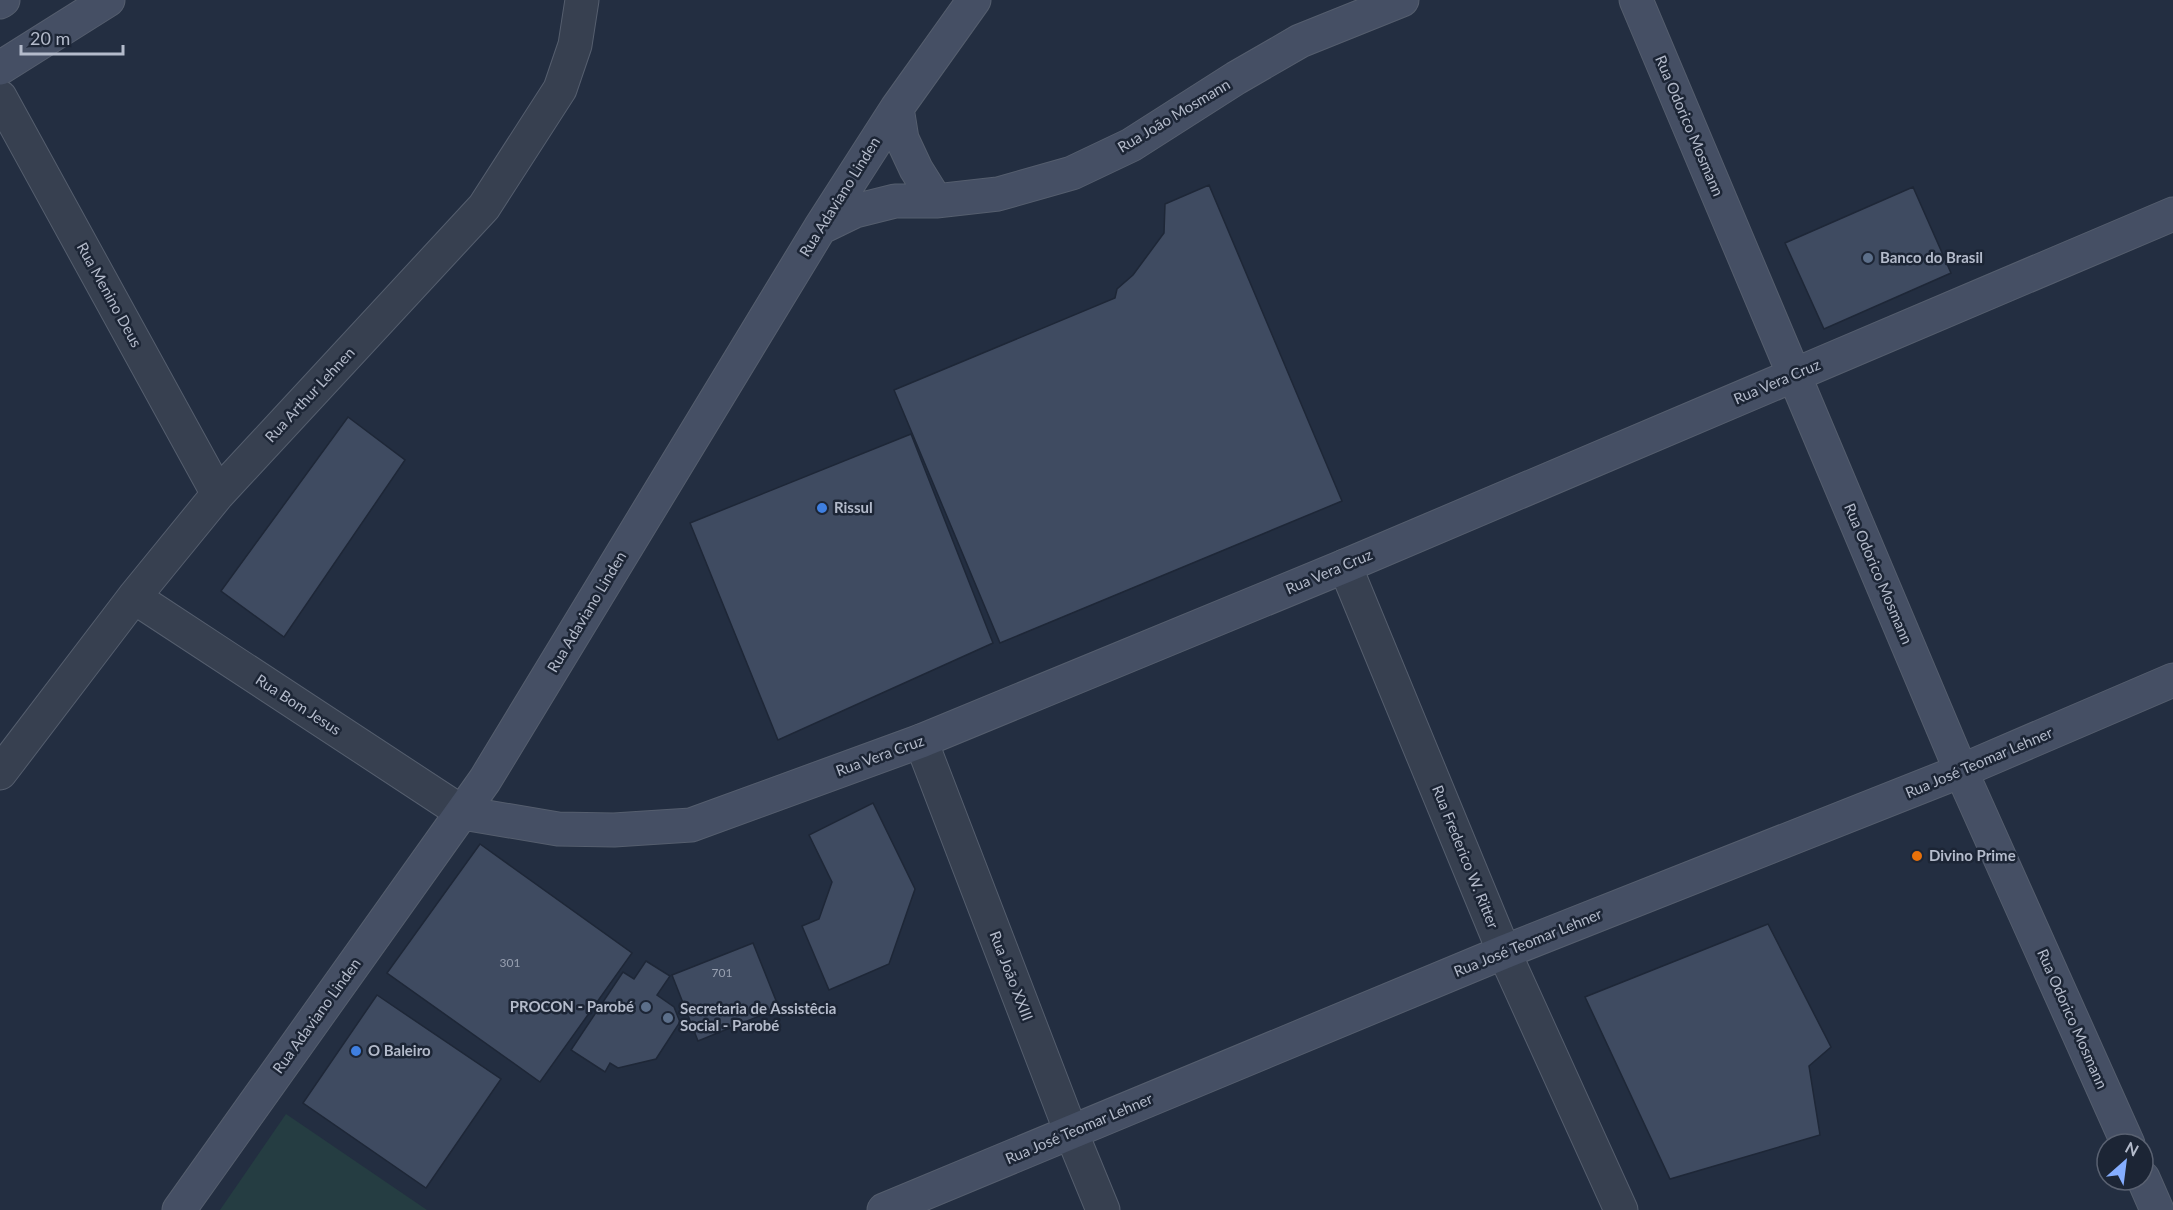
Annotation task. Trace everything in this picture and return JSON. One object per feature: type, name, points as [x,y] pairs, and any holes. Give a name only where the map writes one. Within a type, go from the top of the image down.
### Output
[{"type":"main road","points":[[0,68],[108,0]]},
{"type":"main road","name":"Rua Adaviano Linden","points":[[179,1210],[485,780],[820,228],[897,108],[974,0]]},
{"type":"main road","name":"Rua João Mosmann","points":[[820,228],[855,211],[895,201],[936,201],[998,194],[1072,173],[1131,145],[1236,78],[1300,41],[1402,0]]},
{"type":"main road","name":"Rua Odorico Mosmann","points":[[1636,0],[1961,771],[2123,1132]]},
{"type":"main road","points":[[897,108],[902,139],[916,169],[936,201]]},
{"type":"main road","name":"Rua Vera Cruz","points":[[463,813],[558,829],[614,830],[691,825],[921,741],[1346,566],[2173,214]]},
{"type":"main road","name":"Rua José Teomar Lehner","points":[[884,1210],[1504,952],[1961,771],[2173,680]]},
{"type":"main road","points":[[2149,1192],[2157,1210]]},
{"type":"street","name":"Rua Arthur Lehnen","points":[[0,772],[134,597],[218,494],[484,207],[560,89],[575,45],[582,0]]},
{"type":"street","name":"Rua Menino Deus","points":[[0,97],[218,494]]},
{"type":"street","name":"Rua Frederico W. Ritter","points":[[1346,566],[1504,952],[1621,1210]]},
{"type":"street","name":"Rua Bom Jesus","points":[[134,597],[463,813]]},
{"type":"street","name":"Rua João XXIII","points":[[921,741],[1103,1210]]},
{"type":"green space","points":[[286,1114],[427,1210],[220,1210]]},
{"type":"building","points":[[1209,185],[1342,501],[1000,643],[894,390],[1115,298],[1117,289],[1133,275],[1164,233],[1165,204]]},
{"type":"building","name":"Banco do Brasil","points":[[1913,187],[1951,273],[1824,329],[1785,243]]},
{"type":"building","points":[[348,417],[405,460],[284,637],[221,591]]},
{"type":"building","points":[[911,434],[993,643],[778,740],[690,523]]},
{"type":"building","points":[[873,803],[915,889],[889,964],[829,990],[802,926],[819,919],[832,882],[809,835]]},
{"type":"building","points":[[480,844],[632,953],[540,1082],[387,973]]},
{"type":"building","points":[[1768,924],[1831,1047],[1809,1066],[1820,1135],[1670,1179],[1585,997]]},
{"type":"building","points":[[753,943],[779,1008],[698,1041],[672,975]]},
{"type":"building","points":[[646,961],[670,976],[657,995],[674,1007],[680,1022],[656,1059],[618,1068],[610,1063],[605,1072],[571,1050],[623,972],[634,979]]},
{"type":"building","points":[[377,995],[501,1079],[426,1188],[303,1103]]},
{"type":"place","name":"Banco do Brasil","points":[[1868,258]]},
{"type":"place","name":"Rissul","points":[[822,508]]},
{"type":"place","name":"Divino Prime","points":[[1917,856]]},
{"type":"place","name":"PROCON - Parobé","points":[[646,1007]]},
{"type":"place","name":"Secretaria de Assistêcia Social - Parobé","points":[[668,1018]]},
{"type":"place","name":"O Baleiro","points":[[356,1051]]}]
